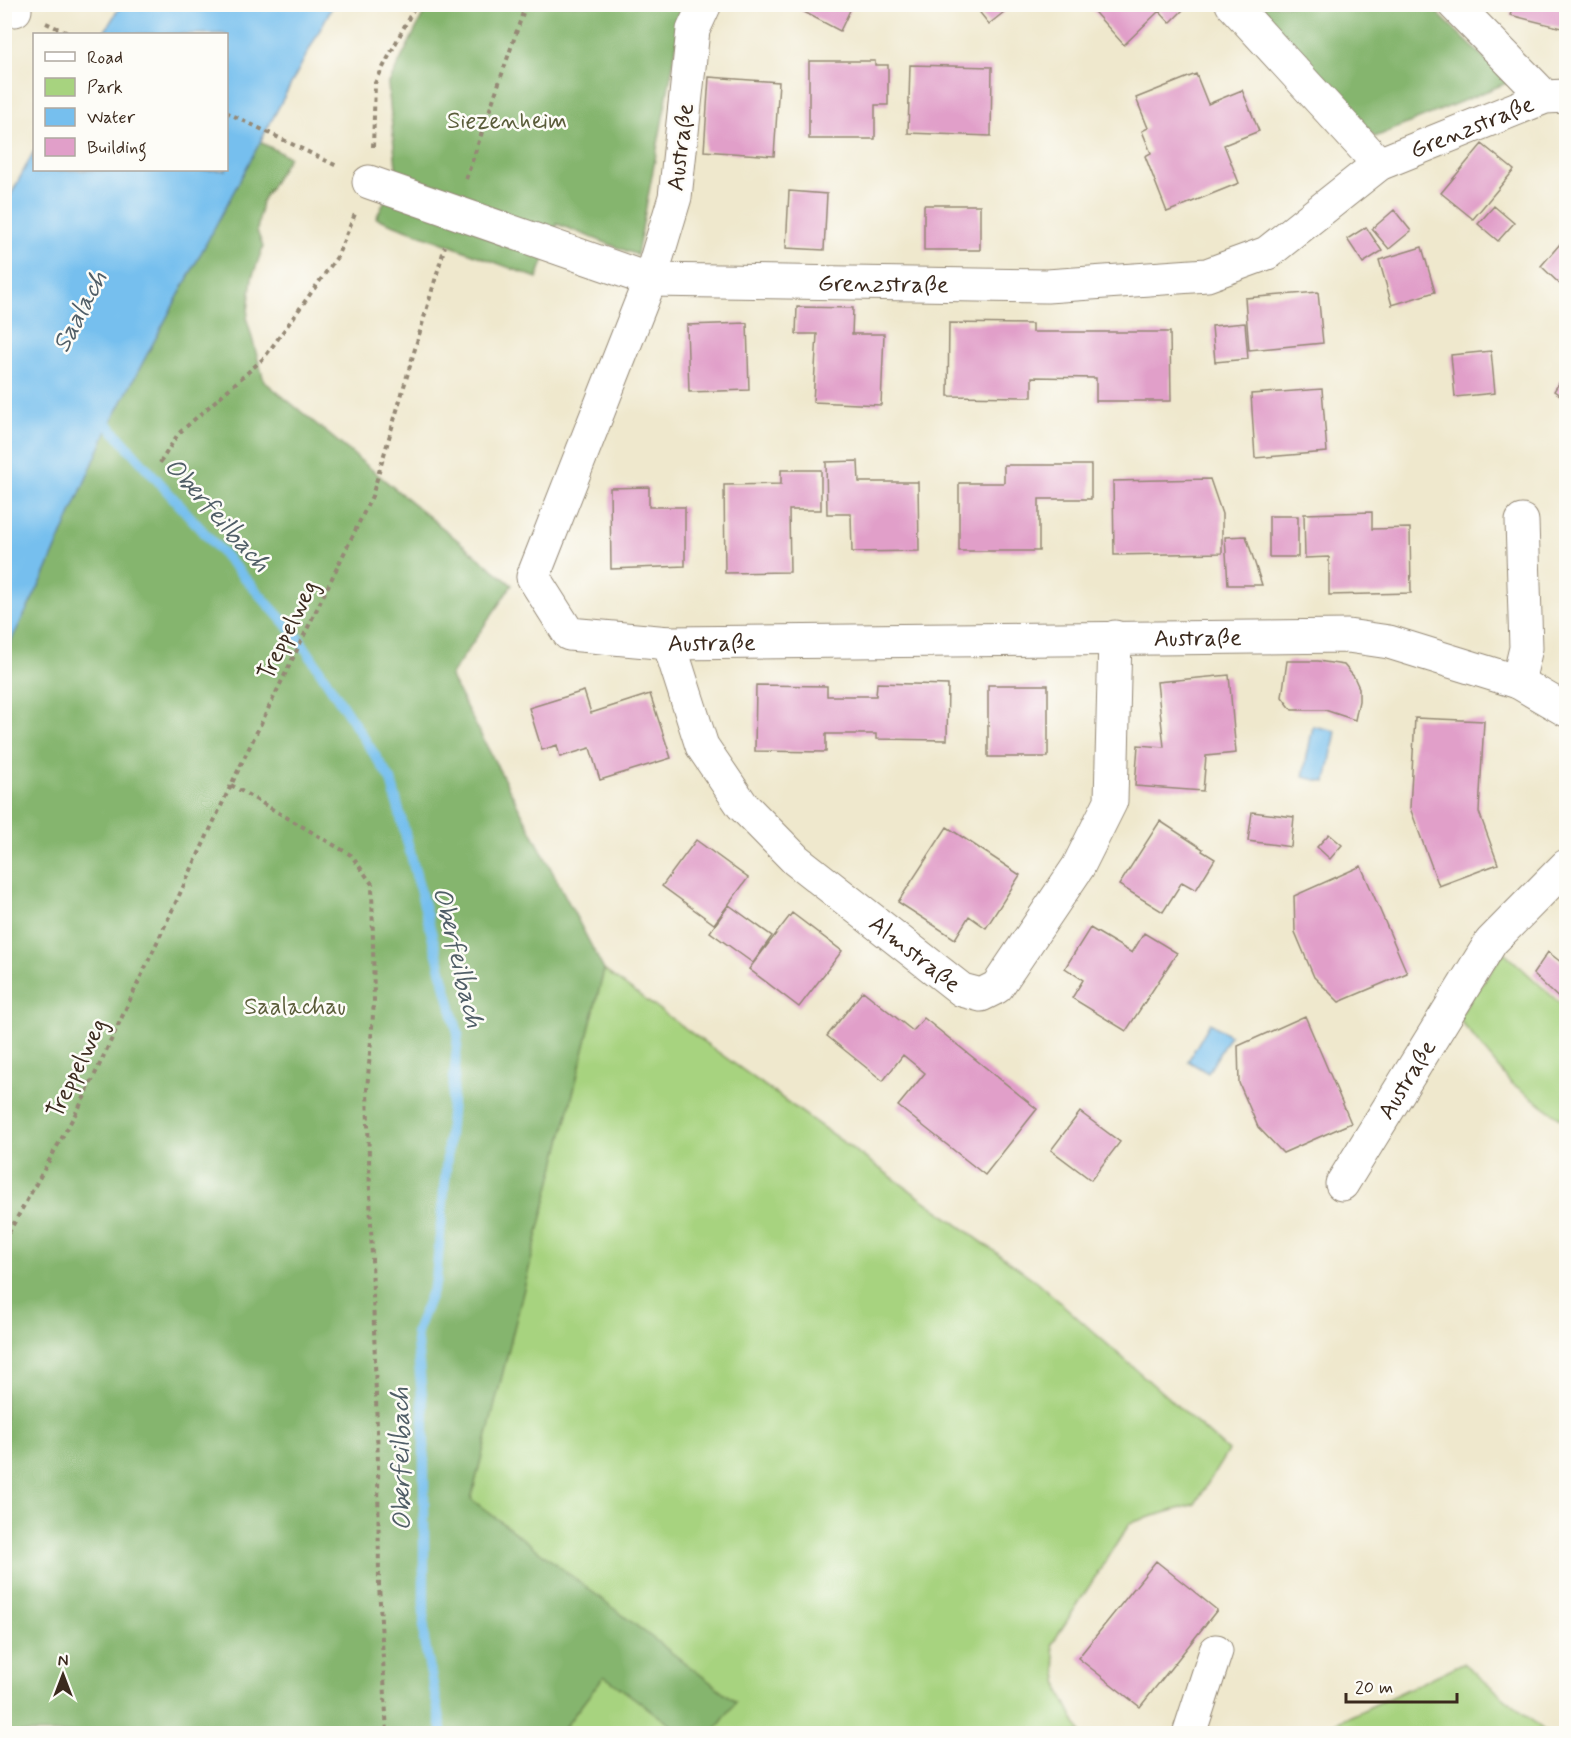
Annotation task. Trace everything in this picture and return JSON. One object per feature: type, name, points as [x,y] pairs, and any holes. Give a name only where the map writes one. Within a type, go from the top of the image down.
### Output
[{"type":"street","name":"Austraße","points":[[705,4],[693,30],[675,197],[650,280],[533,577],[569,634],[669,643],[1348,636],[1389,642],[1518,682],[1566,710]]},
{"type":"street","name":"Grenzstraße","points":[[1232,4],[1379,164]]},
{"type":"street","points":[[1454,4],[1556,97]]},
{"type":"street","name":"Grenzstraße","points":[[355,175],[650,280],[1047,286],[1207,275],[1267,253],[1379,164],[1556,97]]},
{"type":"street","points":[[1518,682],[1526,648],[1522,521]]},
{"type":"street","name":"Almstraße","points":[[669,643],[702,746],[742,806],[796,860],[963,990],[981,995],[997,987],[1078,867],[1111,801],[1114,637]]},
{"type":"street","name":"Austraße","points":[[1342,1184],[1491,942],[1566,866]]},
{"type":"street","points":[[1189,1734],[1216,1652]]},
{"type":"path","points":[[160,463],[178,434],[264,358],[337,257],[355,175],[374,135],[375,83],[416,4]]},
{"type":"path","name":"Treppelweg","points":[[4,1240],[82,1102],[231,785],[372,496],[455,210],[526,4]]},
{"type":"path","points":[[19,11],[68,33]]},
{"type":"path","points":[[228,113],[355,175]]},
{"type":"path","points":[[231,785],[351,855],[372,884],[374,1002],[367,1089],[378,1464],[379,1584],[387,1734]]},
{"type":"green space","name":"Siezenheim","points":[[428,5],[691,5],[681,22],[637,255],[557,224],[537,278],[376,218],[397,177],[388,85]]},
{"type":"green space","points":[[1256,5],[1429,5],[1509,82],[1375,137]]},
{"type":"green space","name":"Saalachau","points":[[260,142],[289,157],[262,201],[257,231],[263,247],[252,278],[247,320],[264,381],[512,585],[450,676],[604,970],[471,1499],[736,1702],[713,1733],[682,1733],[604,1676],[560,1733],[5,1733],[4,653],[43,578],[109,426]]},
{"type":"green space","points":[[1504,952],[1566,1009],[1566,1122],[1510,1082],[1458,1018]]},
{"type":"green space","points":[[604,970],[1036,1281],[1228,1451],[1195,1504],[1130,1523],[1052,1644],[1060,1691],[1081,1733],[713,1733],[735,1703],[471,1499]]},
{"type":"green space","points":[[1463,1663],[1547,1733],[1314,1733],[1317,1732]]},
{"type":"green space","points":[[604,1675],[682,1733],[560,1734]]},
{"type":"water","name":"Saalach","points":[[121,5],[333,5],[109,426],[43,578],[5,653],[5,206],[33,153],[33,171],[228,171],[228,33],[104,33]]},
{"type":"water","points":[[1313,726],[1336,731],[1326,782],[1303,777]]},
{"type":"water","points":[[1210,1023],[1230,1035],[1208,1073],[1188,1061]]},
{"type":"building","points":[[789,4],[853,4],[840,31]]},
{"type":"building","points":[[973,4],[1014,4],[989,24]]},
{"type":"building","points":[[1087,4],[1189,4],[1170,23],[1159,11],[1124,45]]},
{"type":"building","points":[[1513,4],[1566,4],[1566,29],[1510,15]]},
{"type":"building","points":[[809,61],[875,61],[875,65],[888,65],[888,105],[875,105],[875,139],[809,139]]},
{"type":"building","points":[[910,65],[992,67],[991,136],[908,133]]},
{"type":"building","points":[[1196,74],[1208,104],[1242,90],[1259,131],[1224,145],[1239,183],[1167,212],[1145,156],[1151,153],[1142,131],[1148,128],[1136,98]]},
{"type":"building","points":[[709,77],[779,82],[774,156],[704,151]]},
{"type":"building","points":[[1482,144],[1514,170],[1473,219],[1441,193]]},
{"type":"building","points":[[789,191],[827,194],[824,250],[786,248]]},
{"type":"building","points":[[924,205],[980,205],[980,250],[924,250]]},
{"type":"building","points":[[1494,206],[1514,223],[1498,241],[1478,224]]},
{"type":"building","points":[[1394,210],[1411,231],[1389,249],[1372,229]]},
{"type":"building","points":[[1366,227],[1382,251],[1363,263],[1347,239]]},
{"type":"building","points":[[1566,237],[1566,290],[1541,266]]},
{"type":"building","points":[[1422,247],[1435,292],[1392,305],[1379,260]]},
{"type":"building","points":[[1318,292],[1323,343],[1249,350],[1245,298]]},
{"type":"building","points":[[797,307],[853,308],[852,334],[884,334],[881,405],[813,402],[817,334],[796,334]]},
{"type":"building","points":[[747,323],[749,390],[689,392],[687,325]]},
{"type":"building","points":[[949,323],[1032,324],[1032,332],[1170,332],[1171,401],[1096,401],[1096,378],[1032,377],[1032,397],[948,396]]},
{"type":"building","points":[[1245,323],[1248,359],[1215,362],[1212,326]]},
{"type":"building","points":[[1491,351],[1495,393],[1455,397],[1451,355]]},
{"type":"building","points":[[1566,372],[1566,399],[1554,391]]},
{"type":"building","points":[[1322,389],[1327,452],[1255,458],[1251,394]]},
{"type":"building","points":[[858,461],[859,482],[918,482],[919,551],[852,552],[851,514],[827,514],[826,462]]},
{"type":"building","points":[[1004,465],[1091,465],[1091,499],[1039,499],[1039,551],[959,551],[959,483],[1004,483]]},
{"type":"building","points":[[781,470],[821,470],[821,510],[789,510],[790,572],[725,573],[724,485],[781,484]]},
{"type":"building","points":[[1210,479],[1222,514],[1222,553],[1114,555],[1113,481]]},
{"type":"building","points":[[649,487],[649,507],[685,507],[685,566],[611,569],[610,488]]},
{"type":"building","points":[[1372,512],[1372,529],[1410,528],[1411,593],[1329,595],[1329,557],[1305,558],[1304,514]]},
{"type":"building","points":[[1269,516],[1298,516],[1298,557],[1269,557]]},
{"type":"building","points":[[1246,536],[1262,585],[1228,585],[1225,537]]},
{"type":"building","points":[[1287,661],[1318,661],[1344,665],[1354,677],[1359,688],[1355,720],[1325,710],[1292,710],[1282,697]]},
{"type":"building","points":[[1229,675],[1236,753],[1206,756],[1203,791],[1135,786],[1138,745],[1164,747],[1157,682]]},
{"type":"building","points":[[877,683],[948,685],[947,740],[876,739],[876,734],[826,734],[826,752],[755,751],[756,685],[827,686],[827,696],[876,696]]},
{"type":"building","points":[[988,685],[1048,685],[1048,757],[988,757]]},
{"type":"building","points":[[584,691],[591,713],[650,694],[671,758],[600,780],[590,748],[560,757],[557,745],[542,750],[529,708]]},
{"type":"building","points":[[1415,718],[1484,721],[1479,812],[1498,864],[1439,886],[1410,808]]},
{"type":"building","points":[[1252,812],[1294,817],[1291,847],[1248,841]]},
{"type":"building","points":[[1160,821],[1215,859],[1196,890],[1182,882],[1163,912],[1119,885]]},
{"type":"building","points":[[947,827],[1020,875],[986,928],[969,916],[955,939],[898,902]]},
{"type":"building","points":[[1329,834],[1342,845],[1330,859],[1317,847]]},
{"type":"building","points":[[696,840],[748,878],[714,924],[662,886]]},
{"type":"building","points":[[1361,866],[1407,973],[1339,1002],[1314,977],[1295,932],[1294,896]]},
{"type":"building","points":[[729,905],[772,936],[753,963],[710,932]]},
{"type":"building","points":[[792,913],[842,951],[799,1007],[749,969]]},
{"type":"building","points":[[1090,928],[1132,953],[1144,933],[1177,953],[1126,1031],[1072,998],[1083,980],[1065,968]]},
{"type":"building","points":[[1548,952],[1566,966],[1566,1005],[1533,974]]},
{"type":"building","points":[[863,991],[913,1031],[924,1018],[1037,1109],[985,1175],[898,1106],[925,1073],[903,1055],[883,1081],[827,1036]]},
{"type":"building","points":[[1305,1016],[1351,1123],[1283,1153],[1258,1127],[1239,1083],[1238,1046]]},
{"type":"building","points":[[1080,1112],[1120,1142],[1091,1180],[1051,1150]]},
{"type":"building","points":[[1156,1561],[1217,1610],[1140,1707],[1078,1658]]},
{"type":"waterway","name":"Oberfeilbach","points":[[103,413],[109,426],[300,640],[391,780],[458,1034],[436,1281],[416,1332],[424,1417],[424,1640],[443,1734]]}]
